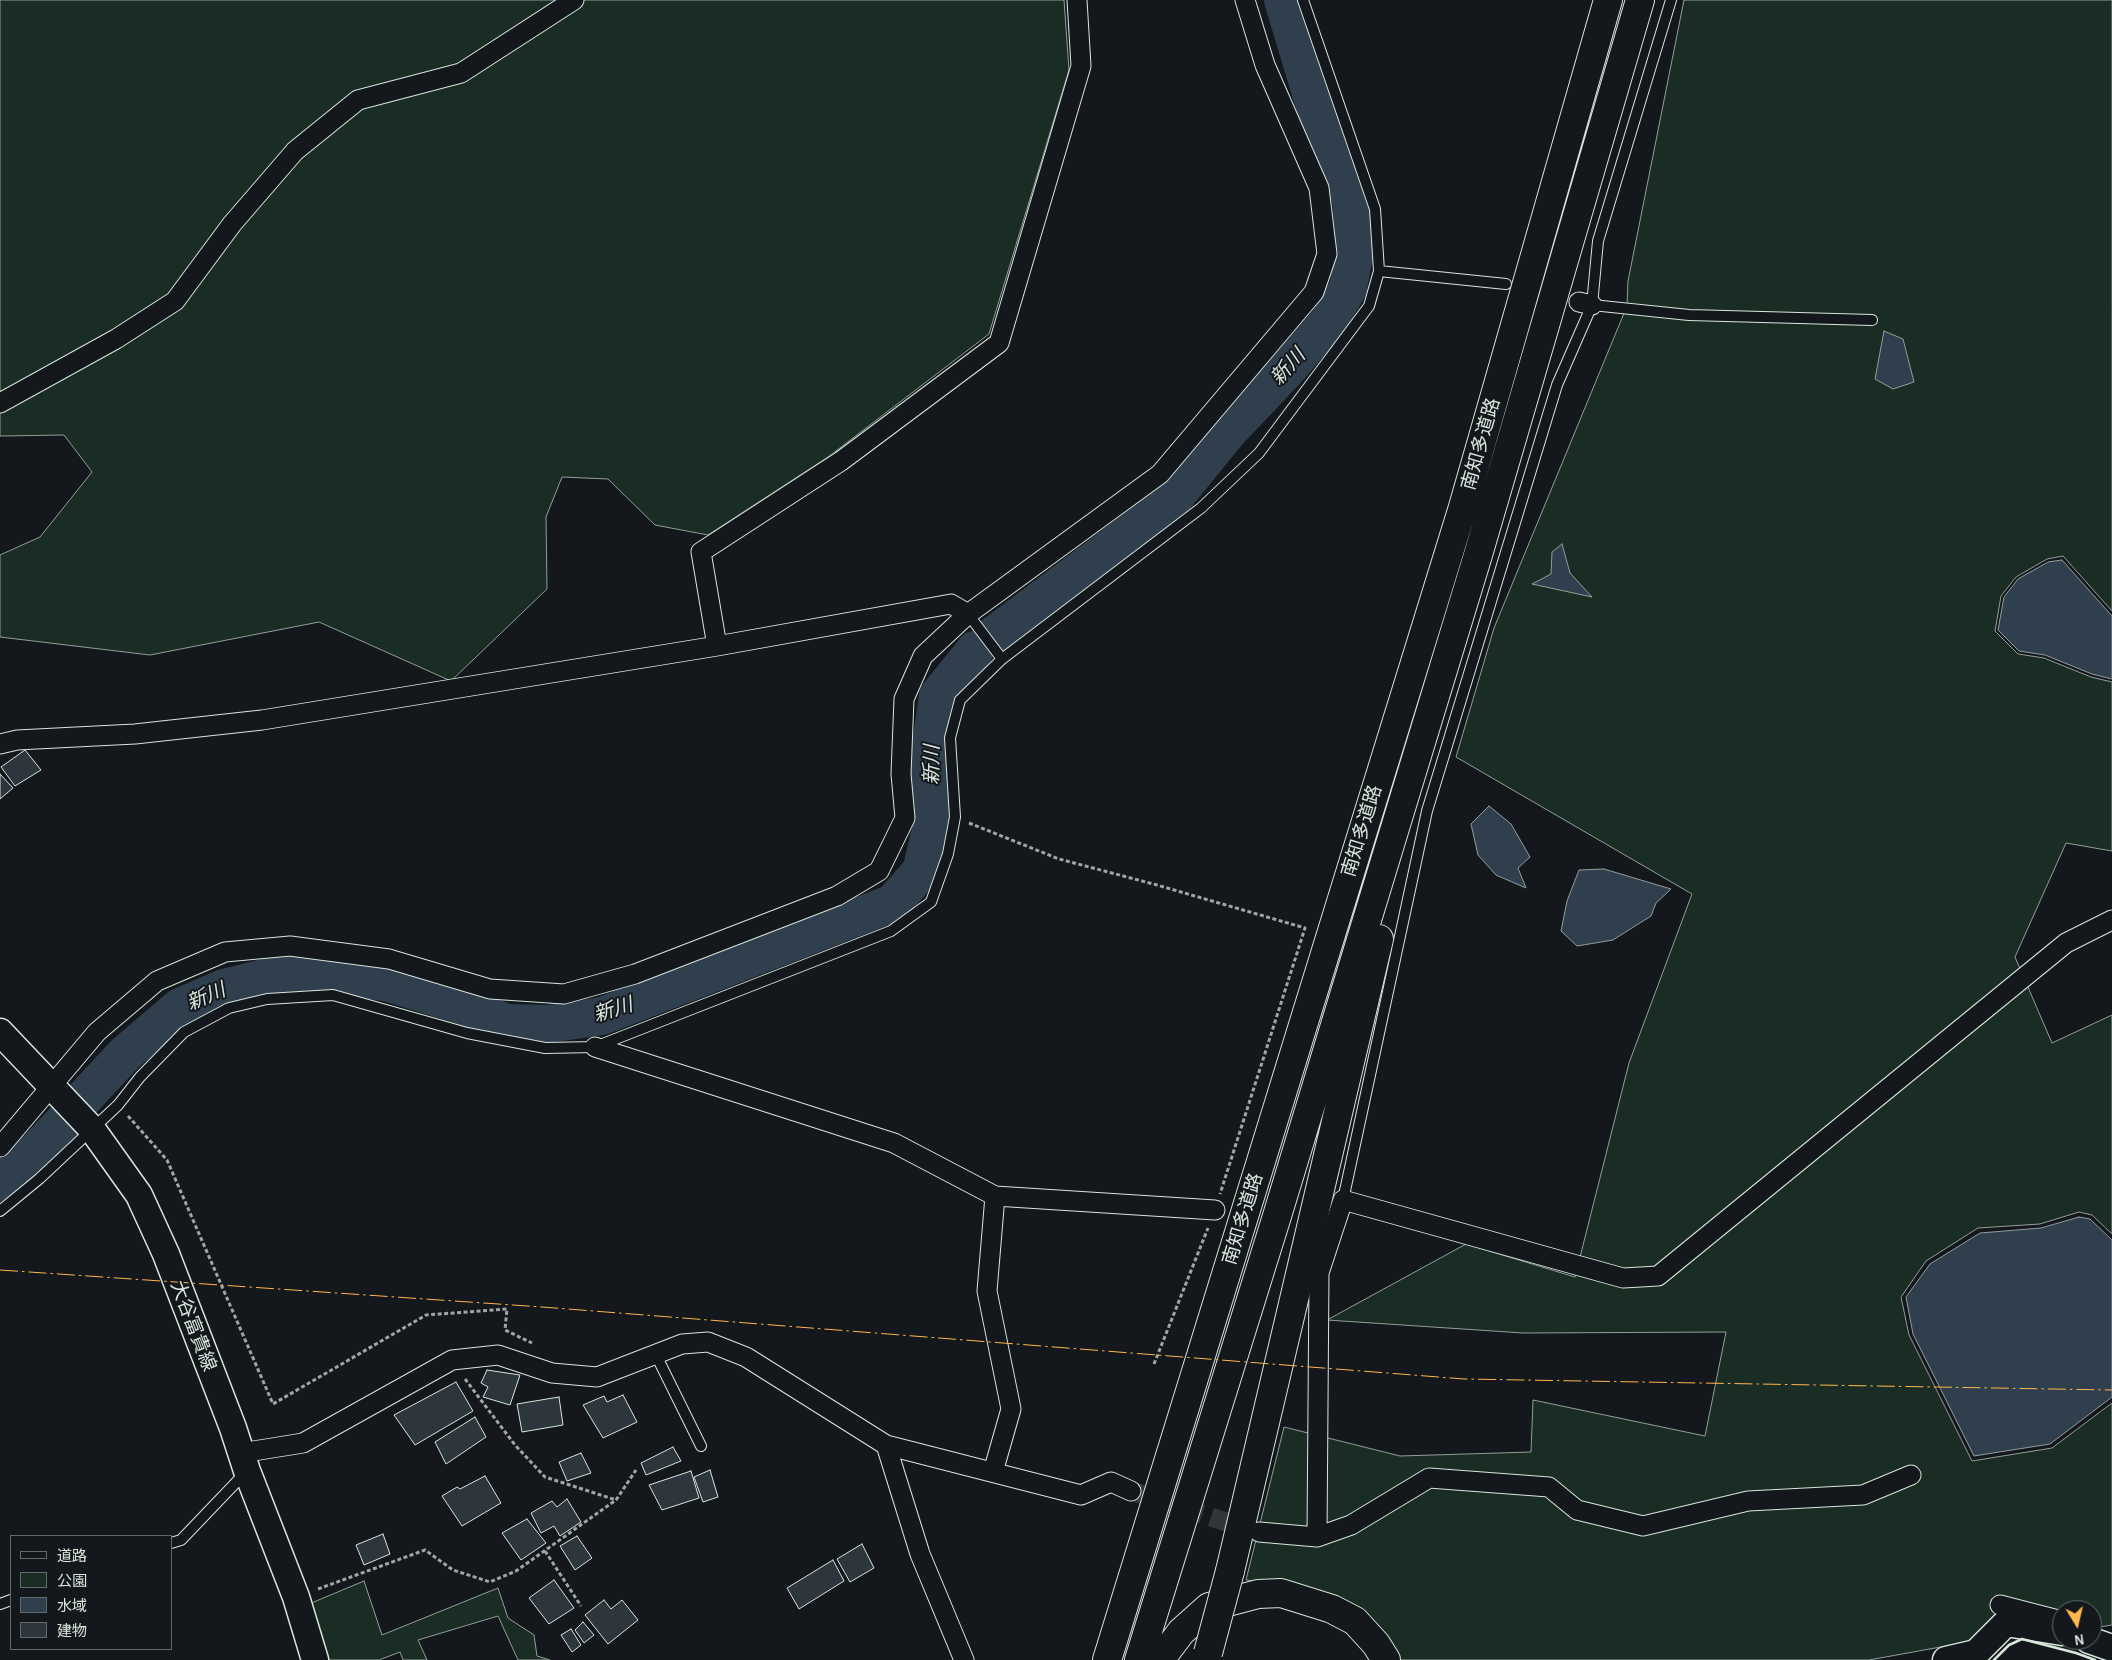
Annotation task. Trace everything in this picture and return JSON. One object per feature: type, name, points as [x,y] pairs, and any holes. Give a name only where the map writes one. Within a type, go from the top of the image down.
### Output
[{"type":"highway","name":"南知多道路","points":[[1107,1660],[1463,506],[1608,0]]},
{"type":"highway","name":"南知多道路","points":[[1139,1660],[1278,1216],[1478,555],[1640,0]]},
{"type":"highway","points":[[1208,1657],[1380,934],[1399,848],[1394,828]]},
{"type":"highway","points":[[1160,1660],[1181,1632],[1209,1607],[1258,1594],[1281,1593],[1332,1609],[1355,1621],[1376,1644],[1386,1660]]},
{"type":"main road","name":"大谷富貴線","points":[[0,1032],[92,1129],[139,1195],[166,1254],[296,1597],[315,1660]]},
{"type":"main road","points":[[1946,1660],[1976,1653],[2006,1623],[2052,1630]]},
{"type":"street","points":[[0,402],[116,339],[175,301],[232,224],[295,151],[358,100],[461,73],[574,0]]},
{"type":"street","points":[[717,646],[701,552],[841,461],[999,343],[1081,66],[1077,0]]},
{"type":"street","points":[[0,1147],[96,1032],[157,981],[225,952],[290,946],[389,959],[490,990],[564,994],[635,974],[836,896],[879,870],[905,818],[901,774],[904,699],[923,656],[968,614],[1160,474],[1314,292],[1327,254],[1319,188],[1265,64],[1245,0]]},
{"type":"street","points":[[0,744],[17,740],[135,734],[262,720],[717,646],[951,604],[968,614]]},
{"type":"street","points":[[1317,1536],[1319,1273],[1343,1200],[1623,1278],[1658,1276],[2066,943],[2112,920]]},
{"type":"street","points":[[595,1047],[894,1143],[995,1196],[1215,1210]]},
{"type":"street","points":[[993,1472],[1011,1409],[987,1291],[995,1196]]},
{"type":"street","points":[[244,1462],[303,1443],[452,1360],[498,1355],[552,1373],[597,1377],[682,1344],[708,1342],[746,1357],[886,1445],[1080,1495],[1111,1482],[1131,1491]]},
{"type":"street","points":[[886,1445],[920,1554],[964,1660]]},
{"type":"street","points":[[1259,1532],[1317,1536],[1351,1526],[1429,1478],[1549,1487],[1577,1510],[1643,1526],[1748,1501],[1863,1495],[1911,1475]]},
{"type":"street","points":[[2000,1605],[2052,1618]]},
{"type":"lane","points":[[0,1211],[39,1179],[118,1105],[140,1077],[184,1032],[229,1008],[267,999],[333,995],[467,1033],[545,1048],[595,1047],[891,931],[931,902],[948,854],[955,817],[950,738],[960,700],[1002,659],[1200,508],[1259,453],[1369,306],[1379,271],[1375,209],[1303,0]]},
{"type":"lane","points":[[1343,1200],[1427,811],[1557,385],[1586,304],[1598,241],[1671,0]]},
{"type":"lane","points":[[1379,271],[1506,284]]},
{"type":"lane","points":[[1586,304],[1689,316],[1872,320]]},
{"type":"lane","points":[[968,614],[1002,659]]},
{"type":"lane","points":[[656,1355],[701,1446]]},
{"type":"lane","points":[[172,1543],[181,1540],[244,1462]]},
{"type":"path","points":[[955,817],[1059,859],[1305,928],[1215,1210],[1154,1364]]},
{"type":"path","points":[[118,1105],[167,1160],[273,1404],[426,1315],[507,1309],[505,1330],[538,1347]]},
{"type":"path","points":[[452,1360],[515,1445],[545,1477],[616,1500]]},
{"type":"path","points":[[296,1597],[425,1550],[453,1570],[490,1582],[516,1571],[616,1500],[636,1470]]},
{"type":"path","points":[[545,1551],[581,1606]]},
{"type":"green space","points":[[0,0],[1064,0],[1069,70],[989,334],[828,457],[708,535],[655,525],[608,479],[562,477],[546,517],[547,589],[451,681],[319,622],[150,655],[0,637],[0,555],[40,537],[92,472],[64,435],[0,436]]},
{"type":"green space","points":[[1684,0],[2112,0],[2112,611],[2063,556],[2047,559],[2016,577],[2001,596],[1995,631],[2018,654],[2044,658],[2091,677],[2112,682],[2112,851],[2066,843],[2015,957],[2052,1043],[2112,1015],[2112,1234],[2092,1215],[2079,1212],[2040,1224],[1978,1228],[1926,1261],[1901,1297],[1909,1335],[1972,1461],[2052,1448],[2112,1403],[2112,1625],[2102,1626],[2102,1600],[2052,1600],[2052,1632],[1968,1642],[1869,1660],[1393,1660],[1375,1627],[1309,1587],[1246,1580],[1284,1427],[1400,1456],[1531,1452],[1533,1400],[1705,1436],[1726,1332],[1523,1333],[1327,1320],[1466,1244],[1575,1277],[1629,1063],[1692,894],[1456,757],[1494,628],[1627,306],[1628,281]]},
{"type":"green space","points":[[364,1581],[382,1635],[498,1588],[508,1618],[534,1635],[537,1656],[550,1660],[518,1660],[498,1616],[418,1640],[427,1660],[403,1660],[400,1652],[379,1660],[326,1660],[309,1604]]},
{"type":"water","points":[[1884,331],[1903,339],[1914,382],[1893,389],[1875,379]]},
{"type":"water","points":[[1562,544],[1570,573],[1592,597],[1532,584],[1551,574],[1552,552]]},
{"type":"water","points":[[2062,560],[2112,616],[2112,679],[2092,674],[2045,655],[2019,651],[1998,630],[2004,597],[2018,579],[2048,562]]},
{"type":"water","points":[[1489,806],[1511,824],[1530,857],[1518,868],[1526,888],[1496,875],[1478,855],[1471,824]]},
{"type":"water","points":[[1604,869],[1671,889],[1656,903],[1651,916],[1613,940],[1577,946],[1561,931],[1567,901],[1579,870]]},
{"type":"water","points":[[2079,1217],[2090,1219],[2112,1240],[2112,1397],[2050,1444],[1974,1456],[1913,1334],[1906,1297],[1930,1264],[1980,1233],[2041,1228]]},
{"type":"building","points":[[25,750],[41,770],[15,786],[1,767]]},
{"type":"building","points":[[0,774],[13,788],[0,799]]},
{"type":"building","points":[[487,1370],[520,1375],[510,1405],[483,1397],[488,1387],[481,1383]]},
{"type":"building","points":[[456,1382],[473,1411],[415,1445],[394,1415]]},
{"type":"building","points":[[623,1395],[637,1422],[603,1438],[583,1405],[604,1396],[607,1402]]},
{"type":"building","points":[[559,1397],[563,1425],[522,1432],[517,1404]]},
{"type":"building","points":[[475,1417],[486,1437],[446,1464],[435,1442]]},
{"type":"building","points":[[673,1447],[681,1461],[646,1475],[641,1463]]},
{"type":"building","points":[[581,1453],[591,1473],[567,1481],[559,1462]]},
{"type":"building","points":[[710,1470],[718,1497],[703,1502],[694,1477]]},
{"type":"building","points":[[691,1471],[699,1498],[662,1510],[649,1485]]},
{"type":"building","points":[[485,1476],[501,1503],[462,1526],[442,1496],[457,1487],[460,1489]]},
{"type":"building","points":[[567,1499],[581,1522],[560,1536],[554,1526],[541,1533],[531,1513],[552,1501],[557,1507]]},
{"type":"building","points":[[527,1519],[546,1543],[521,1560],[502,1533]]},
{"type":"building","points":[[383,1534],[390,1554],[364,1565],[356,1545]]},
{"type":"building","points":[[577,1536],[592,1558],[575,1570],[560,1546]]},
{"type":"building","points":[[862,1544],[874,1568],[850,1582],[837,1559]]},
{"type":"building","points":[[833,1560],[844,1581],[799,1609],[787,1588]]},
{"type":"building","points":[[554,1580],[574,1608],[549,1624],[529,1598]]},
{"type":"building","points":[[604,1600],[611,1609],[622,1600],[638,1620],[608,1644],[585,1615]]},
{"type":"building","points":[[583,1622],[594,1635],[584,1643],[575,1630]]},
{"type":"building","points":[[571,1629],[581,1645],[572,1652],[561,1635]]},
{"type":"waterway","name":"新川","points":[[994,635],[1171,502],[1227,433],[1284,373],[1329,321],[1348,288],[1355,250],[1351,199],[1329,153],[1283,0]]},
{"type":"waterway","name":"新川","points":[[85,1097],[125,1054],[180,1007],[224,988],[277,975],[335,975],[390,983],[457,1004],[507,1023],[548,1024],[602,1016],[893,903],[921,871],[934,818],[928,765],[938,696],[975,650]]},
{"type":"waterway","name":"新川","points":[[0,1183],[25,1162],[64,1121]]},
{"type":"tunnel","points":[[1131,1491],[1251,1530]]},
{"type":"wall","points":[[1994,1660],[2009,1645],[2022,1639],[2095,1660]]},
{"type":"power","points":[[0,1270],[542,1307],[1464,1379],[2112,1390]]}]
